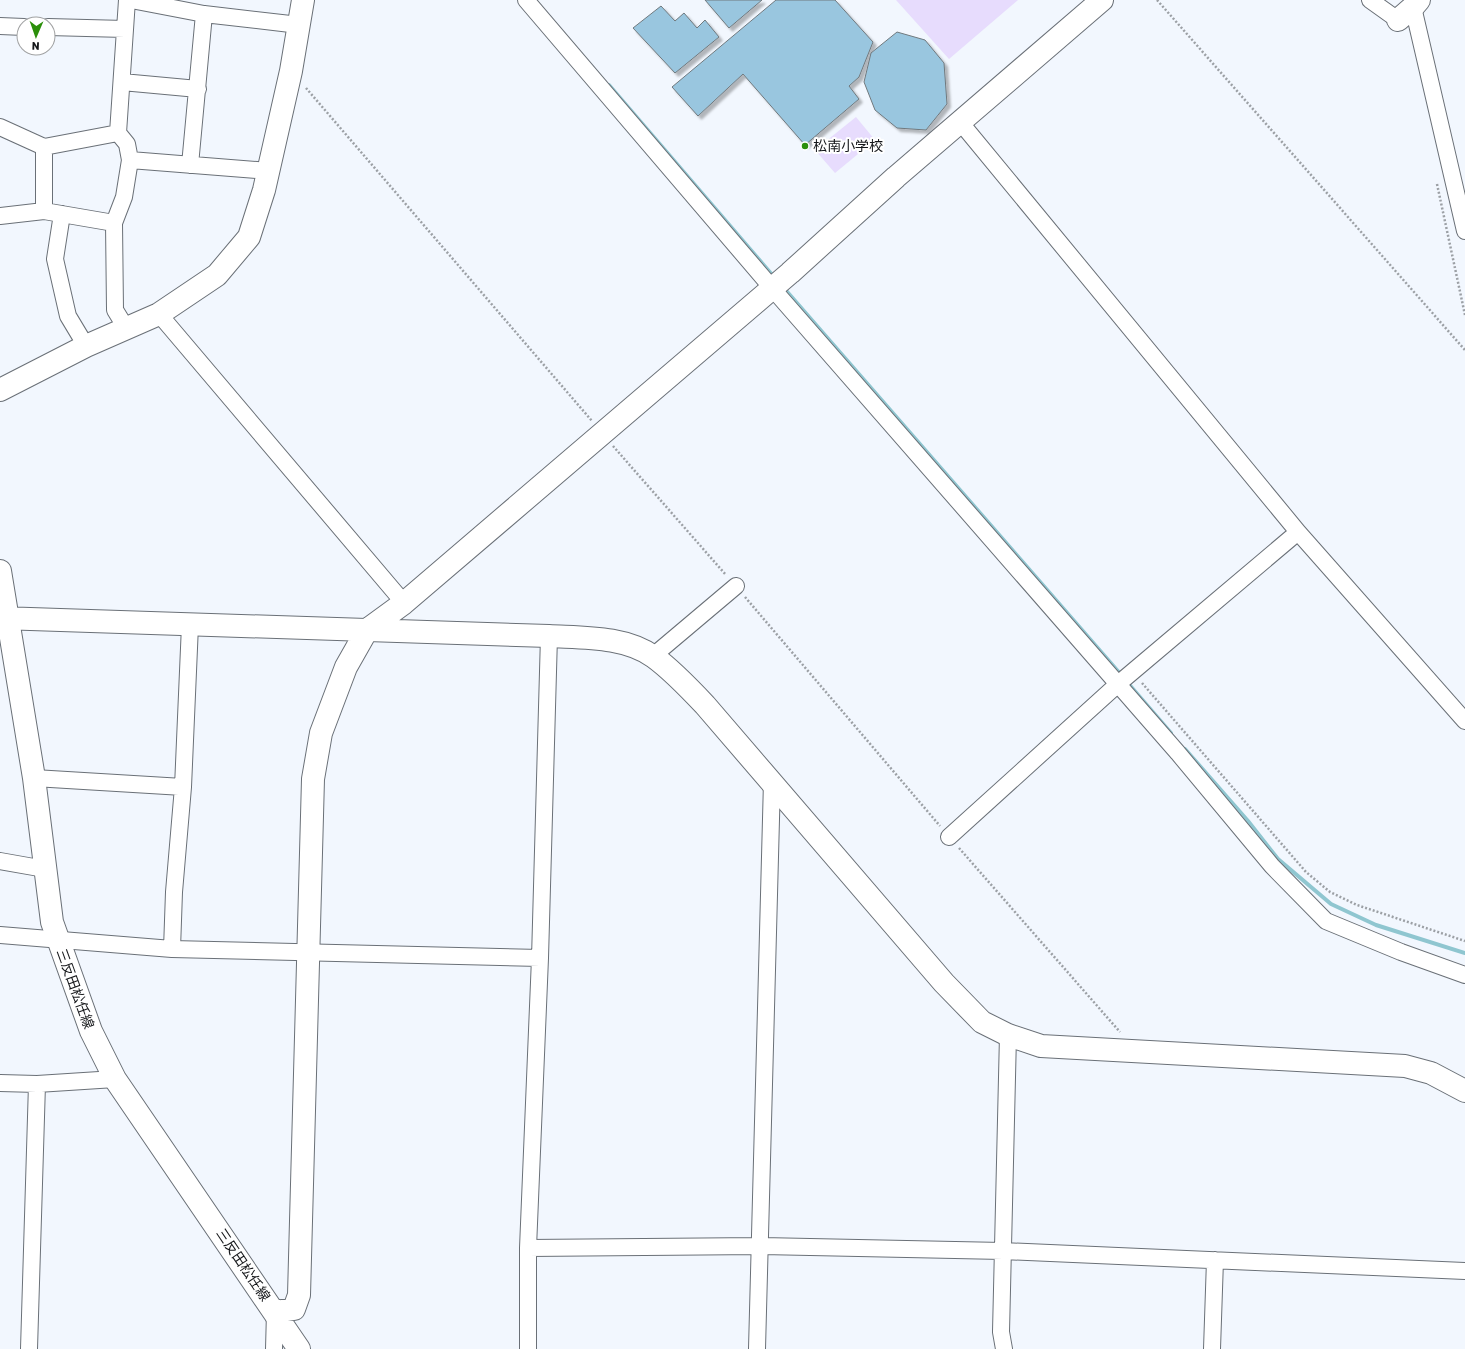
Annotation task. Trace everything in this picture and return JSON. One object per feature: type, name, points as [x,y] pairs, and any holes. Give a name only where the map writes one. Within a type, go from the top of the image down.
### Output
[{"type":"street","points":[[126,328],[115,310],[114,223],[124,197],[130,160],[127,144],[118,133],[127,0]]},
{"type":"street","points":[[131,0],[204,14],[299,25]]},
{"type":"street","points":[[0,390],[86,346],[158,314],[217,275],[249,237],[269,171],[291,71],[303,0]]},
{"type":"street","points":[[526,0],[772,288],[1095,657],[1123,679],[1178,753],[1272,866],[1326,921],[1401,952],[1465,975]]},
{"type":"street","points":[[274,1349],[275,1312],[294,1309],[299,1295],[313,779],[321,732],[346,667],[367,630],[404,603],[790,273],[896,176],[961,123],[1007,80],[1102,0]]},
{"type":"street","points":[[1370,0],[1410,9],[1465,231]]},
{"type":"street","points":[[190,165],[204,14]]},
{"type":"street","points":[[0,26],[16,26]]},
{"type":"street","points":[[56,27],[125,29]]},
{"type":"street","points":[[122,82],[198,88]]},
{"type":"street","points":[[961,123],[1298,532],[1465,721]]},
{"type":"street","points":[[0,127],[44,147],[118,133]]},
{"type":"street","points":[[44,147],[44,211]]},
{"type":"street","points":[[130,160],[269,171]]},
{"type":"street","points":[[0,216],[44,211],[114,223]]},
{"type":"street","points":[[62,214],[55,259],[68,316],[86,346]]},
{"type":"street","points":[[158,314],[404,603]]},
{"type":"street","points":[[949,837],[1123,679],[1298,532]]},
{"type":"street","name":"三反田松任線","points":[[0,571],[4,618],[34,778],[52,922],[91,1031],[115,1079],[299,1349]]},
{"type":"street","points":[[653,656],[736,586]]},
{"type":"street","points":[[4,618],[549,636],[599,639],[631,646],[653,656],[685,684],[772,781],[944,983],[982,1022],[1008,1035],[1041,1046],[1136,1050],[1405,1066],[1431,1073],[1465,1091]]},
{"type":"street","points":[[172,949],[174,892],[183,787],[190,624]]},
{"type":"street","points":[[528,1349],[528,1248],[540,958],[549,636]]},
{"type":"street","points":[[34,778],[183,787]]},
{"type":"street","points":[[757,1349],[772,781]]},
{"type":"street","points":[[0,861],[45,869]]},
{"type":"street","points":[[0,935],[172,949],[540,958]]},
{"type":"street","points":[[1004,1349],[1001,1332],[1008,1035]]},
{"type":"street","points":[[0,1083],[37,1084],[115,1079]]},
{"type":"street","points":[[29,1349],[37,1084]]},
{"type":"street","points":[[528,1248],[760,1246],[1003,1251],[1465,1271]]},
{"type":"street","points":[[1212,1349],[1215,1260]]},
{"type":"path","points":[[1157,0],[1465,350]]},
{"type":"path","points":[[291,71],[602,434],[736,586],[949,837],[1136,1050]]},
{"type":"path","points":[[1123,679],[1274,836],[1306,872],[1330,892],[1357,905],[1465,941]]},
{"type":"shaded area","points":[[896,0],[1018,0],[949,59]]},
{"type":"shaded area","points":[[856,117],[875,140],[835,173],[815,150]]},
{"type":"building","points":[[705,0],[762,0],[729,28]]},
{"type":"building","points":[[776,0],[835,0],[873,42],[859,77],[849,86],[859,99],[805,145],[743,74],[698,116],[672,87]]},
{"type":"building","points":[[661,6],[675,21],[684,13],[697,28],[705,20],[719,37],[675,73],[633,28]]},
{"type":"building","points":[[897,32],[925,40],[944,63],[947,104],[926,130],[897,128],[875,110],[864,82],[871,53]]},
{"type":"waterway","points":[[609,85],[774,277]]},
{"type":"waterway","points":[[783,287],[1123,677]]},
{"type":"waterway","points":[[1127,682],[1171,733]]},
{"type":"waterway","points":[[1185,749],[1248,821],[1278,859],[1331,904],[1376,925],[1465,953]]},
{"type":"place","name":"松南小学校","points":[[805,146]]}]
